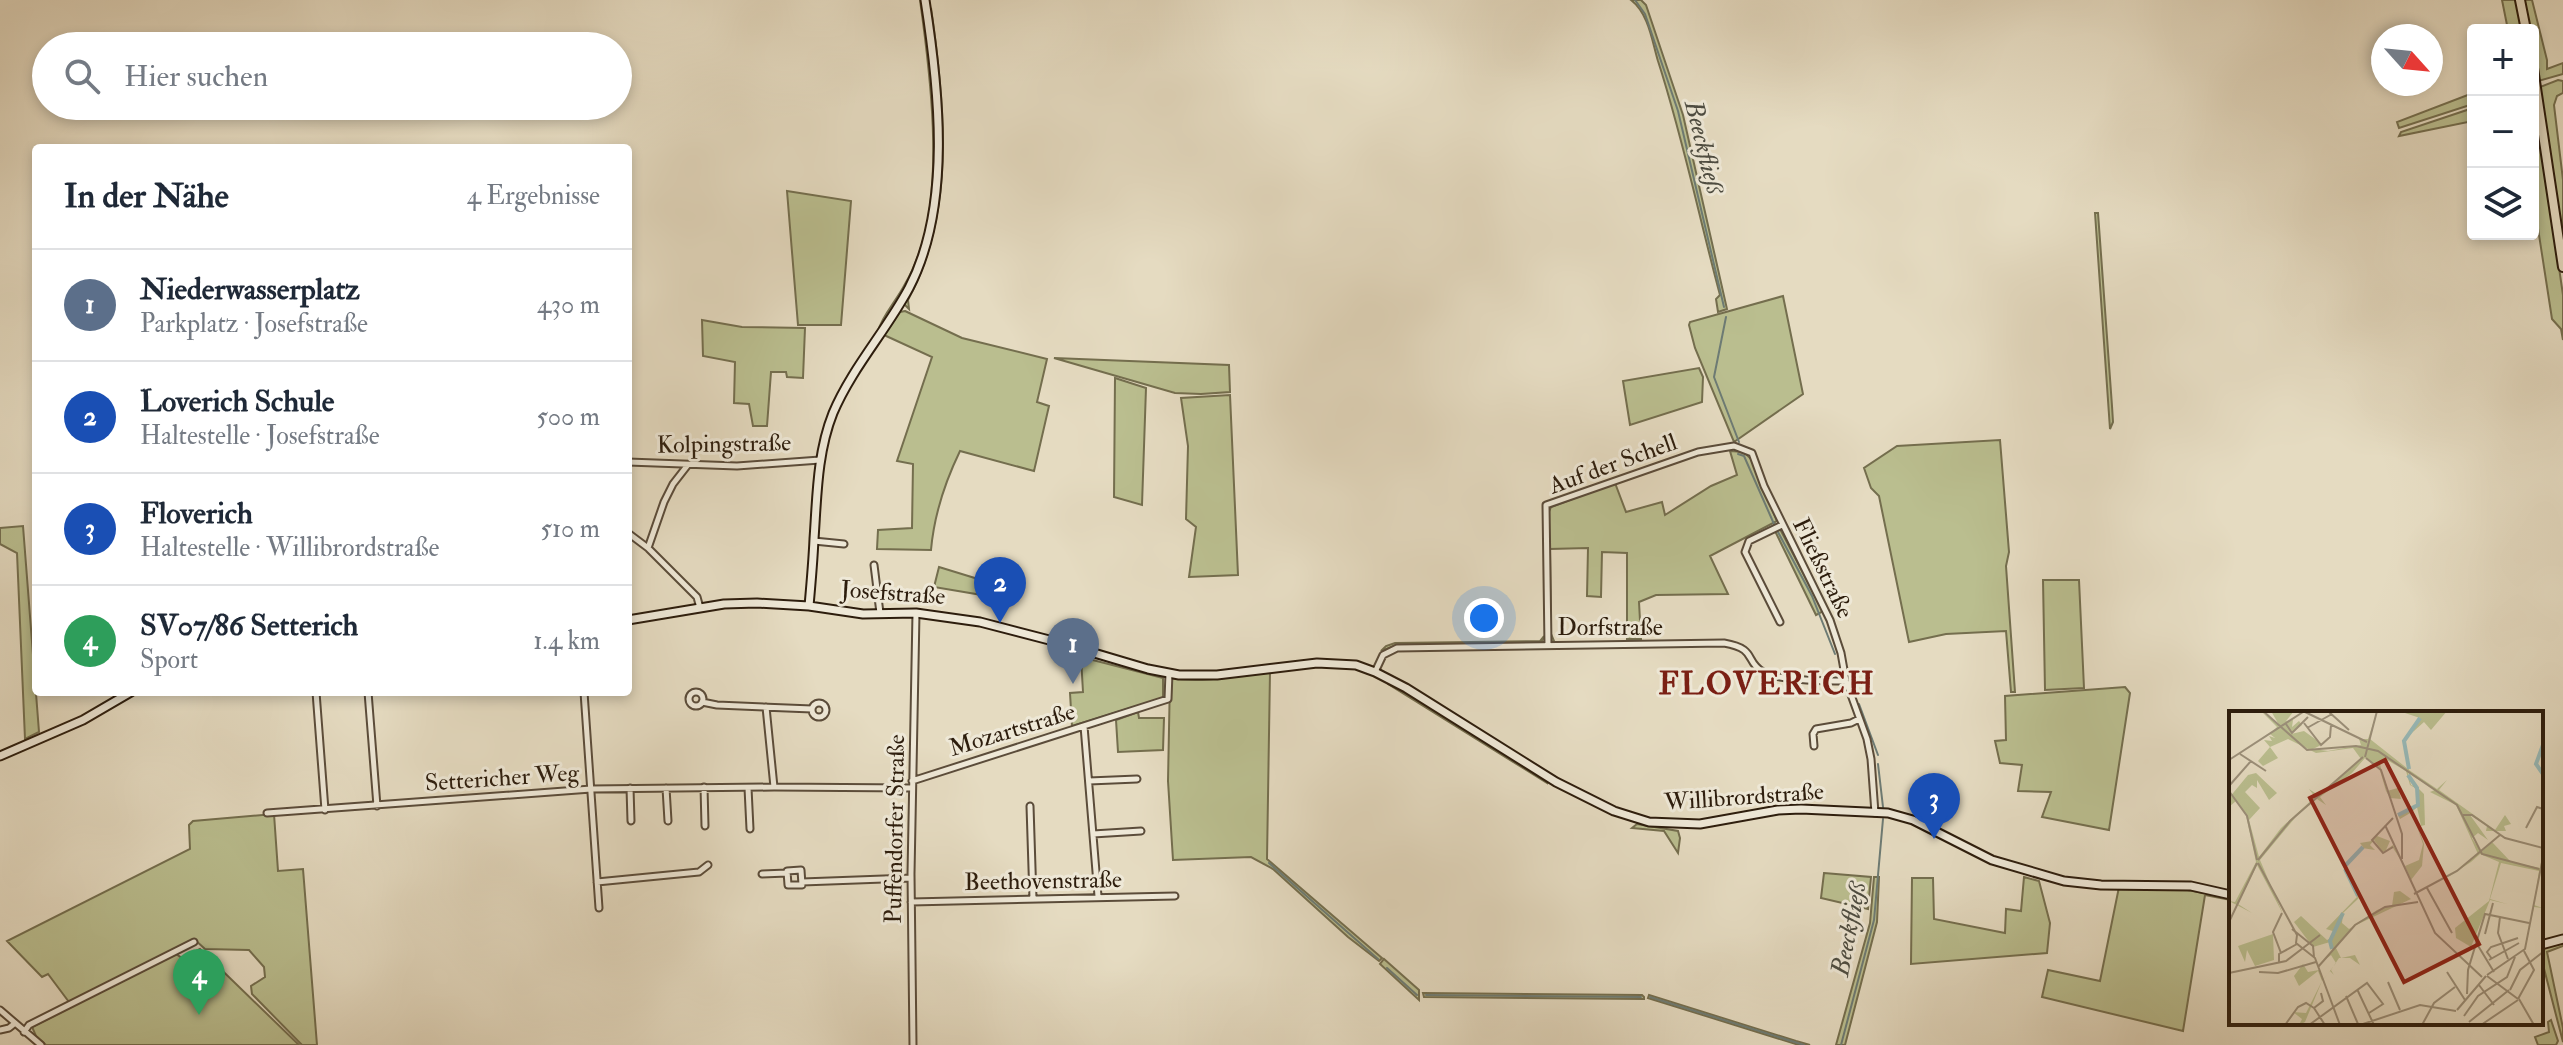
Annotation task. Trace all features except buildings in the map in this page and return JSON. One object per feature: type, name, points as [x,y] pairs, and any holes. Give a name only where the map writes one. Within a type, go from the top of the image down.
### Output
[{"type":"main road","points":[[2520,0],[2525,24]]},
{"type":"main road","points":[[2537,96],[2563,267]]},
{"type":"street","points":[[809,606],[820,460],[833,414],[859,365],[909,287],[930,234],[937,172],[936,118],[934,65],[925,0]]},
{"type":"street","name":"Fließstraße","points":[[1734,446],[1752,453],[1782,525],[1830,620],[1871,759],[1875,813]]},
{"type":"street","name":"Auf der Schell","points":[[1548,645],[1546,505],[1698,452],[1734,446]]},
{"type":"street","name":"Kolpingstraße","points":[[632,462],[737,466],[820,460]]},
{"type":"street","points":[[648,548],[664,502],[687,466]]},
{"type":"street","points":[[1780,622],[1745,552],[1749,541],[1782,525]]},
{"type":"street","points":[[632,536],[697,597],[700,608]]},
{"type":"street","points":[[814,541],[844,544]]},
{"type":"street","points":[[874,565],[880,613]]},
{"type":"street","name":"Josefstraße","points":[[632,619],[700,608],[757,603],[863,614],[916,613],[980,622],[1169,673],[1198,677],[1244,671]]},
{"type":"street","name":"Puffendorfer Straße","points":[[913,1045],[911,878],[916,613]]},
{"type":"street","name":"Dorfstraße","points":[[1375,672],[1383,655],[1397,648],[1724,643],[1747,651],[1757,667],[1768,674],[1846,681]]},
{"type":"street","name":"Willibrordstraße","points":[[1244,671],[1333,663],[1356,665],[1375,672],[1406,688],[1556,782],[1614,811],[1649,822],[1700,824],[1801,809],[1888,813],[1913,820],[1992,860],[2064,881],[2101,885],[2191,886],[2229,895]]},
{"type":"street","name":"Mozartstraße","points":[[912,781],[1168,699],[1169,673]]},
{"type":"street","points":[[0,756],[91,716],[124,696]]},
{"type":"street","points":[[316,696],[325,810]]},
{"type":"street","points":[[368,696],[377,806]]},
{"type":"street","points":[[584,696],[599,908]]},
{"type":"street","points":[[702,702],[812,709]]},
{"type":"street","points":[[766,707],[774,787]]},
{"type":"street","points":[[1814,746],[1816,729],[1859,719]]},
{"type":"street","points":[[1084,726],[1098,896]]},
{"type":"street","points":[[1089,781],[1137,779]]},
{"type":"street","points":[[704,787],[705,826]]},
{"type":"street","points":[[630,788],[631,821]]},
{"type":"street","points":[[666,788],[668,821]]},
{"type":"street","points":[[748,788],[750,829]]},
{"type":"street","name":"Settericher Weg","points":[[267,813],[591,789],[912,788]]},
{"type":"street","points":[[1030,806],[1033,899]]},
{"type":"street","points":[[1093,834],[1141,831]]},
{"type":"street","points":[[597,882],[699,872],[708,865]]},
{"type":"street","points":[[762,874],[801,870],[802,882]]},
{"type":"street","points":[[787,873],[788,885],[911,878]]},
{"type":"street","name":"Beethovenstraße","points":[[911,902],[1175,896]]},
{"type":"street","points":[[2543,944],[2563,939]]},
{"type":"street","points":[[24,1032],[29,1025],[194,942]]},
{"type":"street","points":[[0,1010],[41,1045]]},
{"type":"street","points":[[0,1030],[14,1024]]},
{"type":"green space","points":[[920,0],[933,93],[935,159],[933,191],[929,221],[913,272],[878,331],[917,259],[932,193],[933,126]]},
{"type":"green space","points":[[1631,0],[1641,0],[1646,5],[1683,115],[1727,309],[1718,312],[1716,299],[1720,295],[1675,119],[1649,28]]},
{"type":"green space","points":[[2502,0],[2516,0],[2521,24],[2507,24]]},
{"type":"green space","points":[[2524,0],[2532,0],[2538,24],[2528,24]]},
{"type":"green space","points":[[931,8],[943,119],[943,157],[940,194],[934,231],[923,266],[908,300],[909,309],[904,304],[928,248],[939,195]]},
{"type":"green space","points":[[2539,28],[2547,69],[2563,63],[2563,74],[2539,81]]},
{"type":"green space","points":[[2563,81],[2563,93],[2557,96],[2554,105],[2563,180],[2563,243],[2540,87]]},
{"type":"green space","points":[[2467,95],[2467,106],[2399,128],[2397,122]]},
{"type":"green space","points":[[2467,110],[2467,122],[2399,136],[2401,132]]},
{"type":"green space","points":[[2539,130],[2563,295],[2563,340],[2561,329],[2552,319],[2539,235]]},
{"type":"green space","points":[[787,191],[851,201],[841,325],[798,325]]},
{"type":"green space","points":[[2095,213],[2098,213],[2112,406],[2110,429]]},
{"type":"green space","points":[[1783,296],[1803,394],[1734,442],[1695,348],[1690,322]]},
{"type":"green space","points":[[905,311],[962,338],[1047,359],[1037,402],[1049,406],[1034,471],[960,451],[941,499],[931,550],[877,549],[878,530],[912,528],[913,464],[897,461],[932,357],[884,335],[900,312]]},
{"type":"green space","points":[[702,320],[742,327],[805,328],[803,378],[787,377],[786,372],[771,372],[767,426],[753,426],[749,404],[734,403],[735,362],[703,356]]},
{"type":"green space","points":[[1054,358],[1229,365],[1230,392],[1175,393]]},
{"type":"green space","points":[[1699,368],[1703,377],[1702,402],[1630,425],[1623,381]]},
{"type":"green space","points":[[1115,378],[1146,388],[1142,505],[1114,497]]},
{"type":"green space","points":[[1230,395],[1238,575],[1189,577],[1196,527],[1186,519],[1188,446],[1181,398]]},
{"type":"green space","points":[[2000,440],[2015,692],[2011,692],[2006,631],[1946,634],[1909,642],[1879,496],[1871,488],[1864,468],[1897,446]]},
{"type":"green space","points":[[1730,451],[1744,452],[1751,459],[1777,521],[1710,556],[1728,594],[1656,595],[1639,602],[1641,639],[1627,639],[1627,553],[1602,552],[1601,597],[1587,596],[1588,548],[1550,549],[1551,634],[1554,641],[1549,642],[1548,514],[1551,507],[1615,483],[1626,512],[1662,502],[1665,515],[1711,486],[1737,475]]},
{"type":"green space","points":[[23,526],[32,642],[32,696],[36,696],[39,732],[25,739],[17,553],[0,544],[0,528]]},
{"type":"green space","points":[[1780,529],[1823,611],[1816,615],[1775,531]]},
{"type":"green space","points":[[939,567],[991,583],[988,596],[934,587]]},
{"type":"green space","points":[[2043,580],[2079,580],[2084,688],[2045,690]]},
{"type":"green space","points":[[1544,636],[1540,643],[1397,645],[1381,651],[1395,643],[1540,641]]},
{"type":"green space","points":[[1081,657],[1163,678],[1163,698],[1072,726],[1070,693],[1083,692]]},
{"type":"green space","points":[[1270,672],[1267,859],[1382,958],[1379,961],[1273,869],[1251,857],[1173,860],[1168,781],[1170,678],[1208,679]]},
{"type":"green space","points":[[1388,684],[1547,779],[1547,783]]},
{"type":"green space","points":[[2125,687],[2130,693],[2109,830],[2042,817],[2051,792],[2018,791],[2022,765],[2000,763],[1995,741],[2006,740],[2005,696]]},
{"type":"green space","points":[[1138,712],[1139,718],[1164,718],[1163,750],[1118,752],[1116,720]]},
{"type":"green space","points":[[274,814],[278,871],[303,869],[317,1045],[302,1045],[252,994],[251,986],[265,977],[264,967],[249,950],[205,949],[194,939],[69,1002],[48,974],[42,977],[7,941],[190,849],[189,825],[193,821]]},
{"type":"green space","points":[[1637,824],[1678,831],[1678,853],[1664,831],[1632,828]]},
{"type":"green space","points":[[1824,873],[1871,877],[1868,909],[1821,898]]},
{"type":"green space","points":[[1874,877],[1879,877],[1877,922],[1845,1045],[1836,1045],[1870,923]]},
{"type":"green space","points":[[2024,877],[2039,881],[2050,923],[2047,953],[1911,964],[1912,878],[1933,878],[1934,919],[2005,933],[2006,909],[2021,911]]},
{"type":"green space","points":[[2119,887],[2182,889],[2229,898],[2205,895],[2183,1031],[2042,997],[2048,970],[2100,981]]},
{"type":"green space","points":[[2563,942],[2563,946],[2547,952],[2563,1028],[2563,1042],[2543,965],[2543,948]]},
{"type":"green space","points":[[200,949],[299,1045],[46,1045],[36,1036],[32,1027],[176,954],[182,958]]},
{"type":"green space","points":[[1384,959],[1419,990],[1419,1000],[1380,964]]},
{"type":"green space","points":[[1423,993],[1642,995],[1644,999],[1424,997]]},
{"type":"green space","points":[[1649,995],[1810,1045],[1799,1045],[1648,998]]},
{"type":"green space","points":[[2551,1020],[2558,1041],[2556,1045],[2538,1045],[2535,1037],[2549,1032],[2548,1022]]},
{"type":"waterway","name":"Beeckfließ","points":[[1635,0],[1645,14],[1678,111],[1724,307]]},
{"type":"waterway","name":"Beeckfließ","points":[[1726,317],[1714,377],[1739,442]]},
{"type":"waterway","name":"Beeckfließ","points":[[1738,454],[1744,456],[1774,524]]},
{"type":"waterway","name":"Beeckfließ","points":[[1778,532],[1812,596],[1835,654]]},
{"type":"waterway","name":"Beeckfließ","points":[[1859,704],[1878,755]]},
{"type":"waterway","name":"Beeckfließ","points":[[1878,764],[1883,807]]},
{"type":"waterway","name":"Beeckfließ","points":[[1841,1045],[1874,920],[1883,819]]},
{"type":"waterway","points":[[1269,863],[1378,959]]},
{"type":"waterway","points":[[1387,968],[1417,995]]},
{"type":"waterway","points":[[1426,995],[1641,997]]},
{"type":"waterway","points":[[1650,997],[1804,1045]]},
{"type":"place","name":"Loverich Schule","points":[[1000,623]]},
{"type":"place","name":"Niederwasserplatz","points":[[1073,684]]},
{"type":"place","name":"Floverich","points":[[1934,839]]},
{"type":"place","name":"SV07/86 Setterich","points":[[199,1015]]},
{"type":"district","name":"FLOVERICH","points":[[1767,684]]}]
